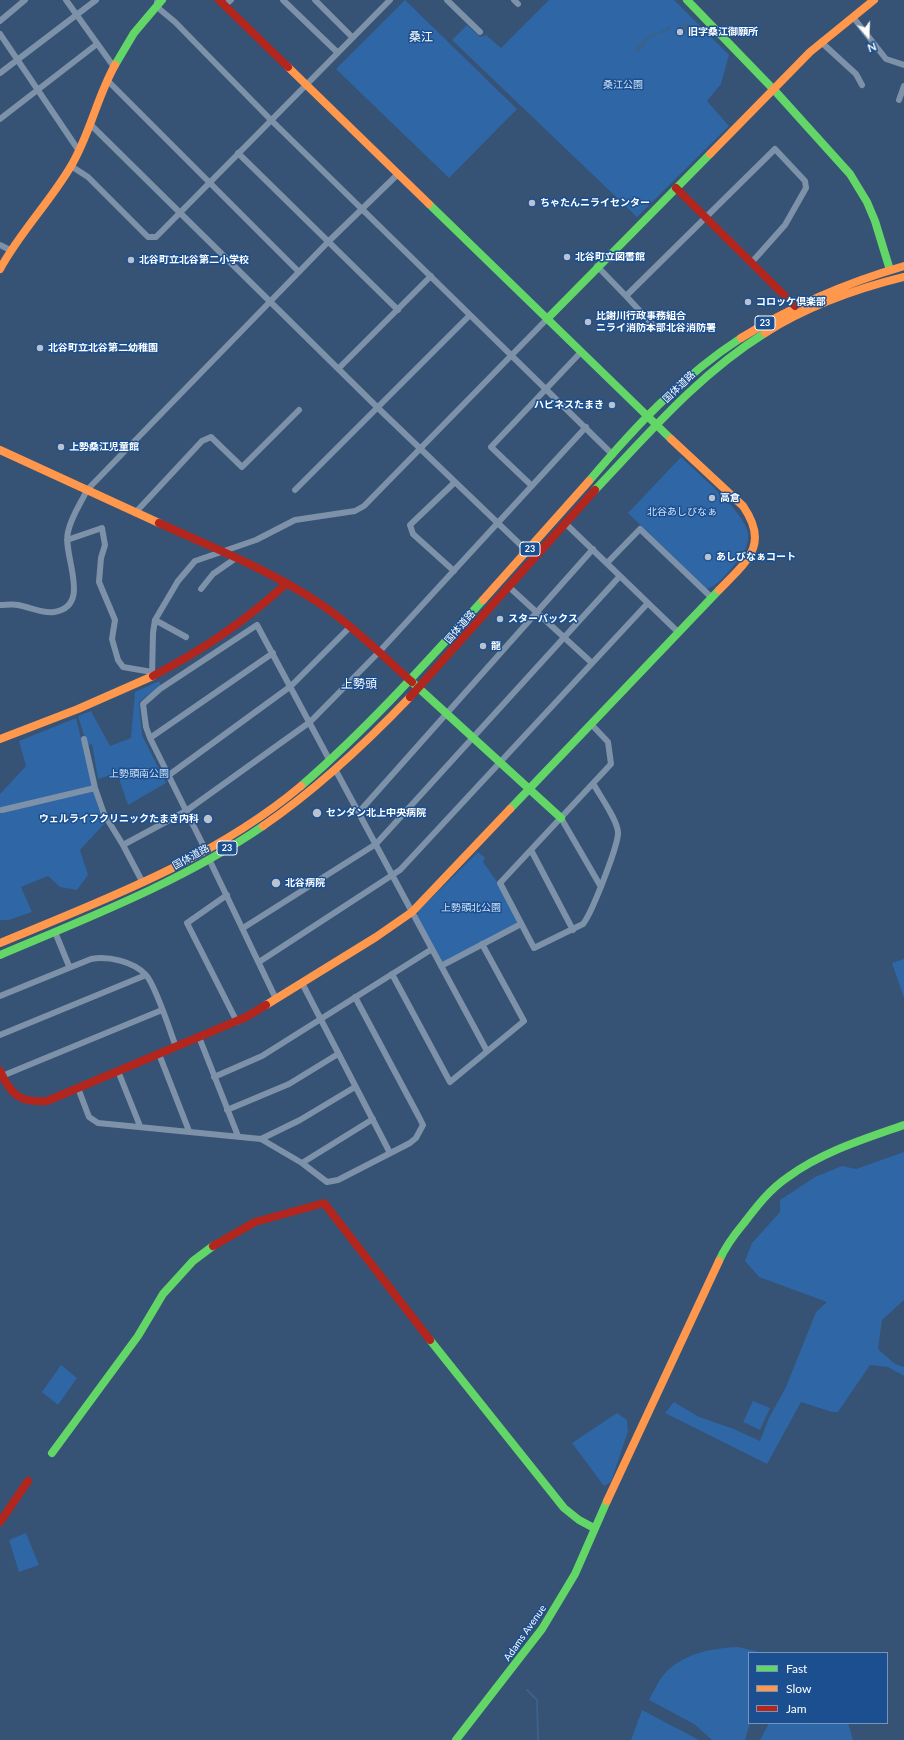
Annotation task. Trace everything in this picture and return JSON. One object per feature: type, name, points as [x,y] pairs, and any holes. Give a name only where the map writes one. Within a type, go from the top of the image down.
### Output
[{"type":"street","points":[[0,20],[25,0]]},
{"type":"street","points":[[66,0],[114,67]]},
{"type":"street","points":[[0,73],[96,0]]},
{"type":"street","points":[[283,0],[337,52]]},
{"type":"street","points":[[315,0],[352,37]]},
{"type":"street","points":[[447,0],[480,32]]},
{"type":"street","points":[[687,0],[839,160],[862,192],[878,227],[890,270]]},
{"type":"street","points":[[152,674],[153,633],[155,620],[178,581],[195,562],[256,540],[295,520],[355,511],[364,506],[597,266],[821,42],[874,0]]},
{"type":"street","points":[[71,166],[88,177],[148,236],[156,237],[386,1]]},
{"type":"street","points":[[0,269],[10,250],[71,166],[91,125],[114,67],[134,33],[158,2],[175,22],[271,120],[432,276],[511,356],[586,427],[613,455]]},
{"type":"street","points":[[162,1010],[1,1073],[11,1091],[17,1097],[25,1101],[48,1101],[237,1022],[376,937],[412,912],[712,598],[748,558],[756,540],[754,526],[743,506],[547,319],[306,84],[225,2]]},
{"type":"street","points":[[853,16],[886,58],[904,65]]},
{"type":"street","points":[[0,34],[79,151]]},
{"type":"street","points":[[821,42],[856,74],[862,85]]},
{"type":"street","points":[[0,119],[97,44]]},
{"type":"street","points":[[108,81],[299,272]]},
{"type":"street","points":[[899,100],[904,86]]},
{"type":"street","points":[[91,125],[378,408],[528,552]]},
{"type":"street","points":[[626,296],[775,150],[805,181],[806,188],[785,226],[752,262]]},
{"type":"street","points":[[238,153],[398,310]]},
{"type":"street","points":[[0,605],[16,604],[54,612],[68,606],[74,594],[74,579],[67,549],[68,532],[87,490],[329,241],[398,174]]},
{"type":"street","points":[[676,188],[707,217],[795,306]]},
{"type":"street","points":[[0,245],[10,250]]},
{"type":"street","points":[[597,266],[652,324]]},
{"type":"street","name":"国体道路","points":[[0,943],[207,855],[270,809],[330,761],[363,730],[528,552],[647,416],[696,372],[726,349],[763,324],[795,306],[833,289],[904,266]]},
{"type":"street","points":[[338,368],[432,276]]},
{"type":"street","name":"国体道路","points":[[0,955],[150,889],[207,855],[271,820],[335,769],[371,736],[418,688],[508,586],[656,424],[706,376],[735,353],[767,332],[801,313],[841,297],[904,277]]},
{"type":"street","points":[[295,490],[470,315]]},
{"type":"street","points":[[532,486],[491,446],[581,352]]},
{"type":"street","points":[[135,513],[202,441],[211,437],[242,467],[299,410]]},
{"type":"street","points":[[123,845],[186,811],[310,722],[379,652],[586,427]]},
{"type":"street","points":[[0,450],[236,558],[287,583],[324,606],[379,652],[561,818],[601,887]]},
{"type":"street","points":[[454,571],[413,534],[410,526],[455,482]]},
{"type":"street","points":[[565,523],[678,632]]},
{"type":"street","points":[[67,540],[102,528],[105,545],[100,558],[99,582],[115,620],[112,639],[118,660],[124,667],[152,674]]},
{"type":"street","points":[[607,563],[640,529],[712,598]]},
{"type":"street","points":[[359,812],[593,550]]},
{"type":"street","points":[[201,590],[213,574],[236,558]]},
{"type":"street","points":[[243,928],[376,844],[620,576]]},
{"type":"street","points":[[0,739],[190,658],[225,635],[268,602],[287,583]]},
{"type":"street","points":[[508,586],[592,663]]},
{"type":"street","points":[[259,962],[400,870],[648,603]]},
{"type":"street","points":[[155,620],[186,637]]},
{"type":"street","points":[[276,999],[150,738],[146,727],[143,704],[160,689],[257,625],[330,761]]},
{"type":"street","points":[[169,775],[291,686],[350,627]]},
{"type":"street","points":[[150,738],[273,654]]},
{"type":"street","points":[[591,724],[608,742],[611,764],[594,785],[500,883],[534,948],[583,924],[589,917],[601,887],[618,834],[616,825],[594,785]]},
{"type":"street","points":[[84,739],[95,788],[104,814],[123,845],[143,883]]},
{"type":"street","points":[[335,769],[488,1051]]},
{"type":"street","points":[[2,810],[95,788]]},
{"type":"street","points":[[531,850],[573,930]]},
{"type":"street","points":[[227,895],[187,923],[237,1022]]},
{"type":"street","points":[[441,966],[521,924]]},
{"type":"street","points":[[55,932],[69,966]]},
{"type":"street","points":[[392,974],[450,1082],[524,1021],[482,944]]},
{"type":"street","points":[[214,1077],[262,1056],[432,949]]},
{"type":"street","points":[[0,996],[91,958],[102,957],[125,962],[146,975],[162,1010],[176,1047]]},
{"type":"street","points":[[0,1035],[146,975]]},
{"type":"street","points":[[302,983],[390,1153]]},
{"type":"street","points":[[78,1088],[92,1120],[110,1125],[140,1126],[262,1139],[302,1163],[322,1180],[332,1182],[413,1141],[423,1125],[355,997]]},
{"type":"street","points":[[199,1038],[238,1136]]},
{"type":"street","points":[[159,1054],[189,1131]]},
{"type":"street","points":[[227,1110],[289,1084],[338,1054]]},
{"type":"street","points":[[118,1071],[140,1126]]},
{"type":"street","points":[[262,1139],[300,1120],[356,1087]]},
{"type":"street","points":[[302,1163],[373,1119]]},
{"type":"street","name":"Adams Avenue","points":[[456,1740],[542,1629],[575,1574],[594,1528],[725,1247],[760,1202],[787,1177],[836,1150],[904,1125]]},
{"type":"street","points":[[52,1453],[138,1336],[164,1294],[193,1261],[214,1245],[255,1222],[324,1203],[462,1381],[564,1508],[579,1520],[594,1528]]},
{"type":"street","points":[[0,1522],[28,1481]]},
{"type":"green space","points":[[405,0],[517,109],[449,178],[336,69]]},
{"type":"green space","name":"桑江公園","points":[[549,0],[674,0],[729,55],[721,84],[707,101],[729,126],[637,217],[452,40],[467,25],[480,37],[486,35],[501,48]]},
{"type":"green space","name":"北谷あしびなぁ","points":[[681,457],[730,504],[745,524],[748,533],[747,546],[740,558],[725,576],[714,585],[706,589],[628,513]]},
{"type":"green space","name":"上勢頭南公園","points":[[159,681],[161,685],[139,702],[142,735],[166,783],[128,805],[117,773],[98,779],[92,744],[87,745],[78,716],[91,711],[110,746],[131,738],[135,692]]},
{"type":"green space","points":[[76,718],[98,807],[105,823],[80,850],[88,875],[77,890],[60,887],[48,876],[21,887],[32,912],[9,920],[0,920],[0,794],[26,766],[19,741]]},
{"type":"green space","name":"上勢頭北公園","points":[[478,852],[485,858],[483,862],[498,883],[519,923],[442,963],[417,917],[418,911]]},
{"type":"green space","points":[[904,959],[904,998],[892,963]]},
{"type":"green space","points":[[904,1152],[904,1300],[882,1320],[878,1349],[895,1364],[904,1367],[904,1376],[888,1367],[870,1365],[838,1412],[832,1412],[801,1402],[767,1464],[665,1413],[674,1402],[699,1417],[734,1429],[760,1441],[769,1418],[786,1387],[816,1312],[827,1302],[759,1277],[745,1261],[752,1243],[780,1212],[780,1200],[815,1177],[842,1166],[856,1169]]},
{"type":"green space","points":[[61,1365],[77,1378],[58,1405],[42,1392]]},
{"type":"green space","points":[[753,1401],[770,1408],[760,1430],[743,1422]]},
{"type":"green space","points":[[617,1413],[627,1420],[628,1431],[611,1482],[604,1486],[572,1443]]},
{"type":"green space","points":[[26,1533],[39,1565],[19,1572],[9,1540]]},
{"type":"green space","points":[[738,1647],[759,1652],[748,1652],[748,1724],[750,1724],[745,1740],[712,1740],[694,1724],[649,1700],[664,1674],[674,1665],[691,1656],[710,1650]]},
{"type":"green space","points":[[642,1710],[699,1740],[631,1740]]},
{"type":"green space","points":[[768,1724],[848,1724],[853,1740],[760,1740]]},
{"type":"shaded area","points":[[685,22],[697,32],[692,36],[688,33],[683,34],[682,26],[675,24],[683,24]]},
{"type":"shaded area","points":[[670,26],[671,29],[649,38],[640,51],[634,52],[640,43],[649,35],[660,32]]},
{"type":"waterway","points":[[527,1690],[537,1700],[538,1740]]},
{"type":"traffic: fast","points":[[115,65],[134,33],[162,0]]},
{"type":"traffic: fast","points":[[687,0],[776,92],[850,174],[867,202],[875,221],[890,270]]},
{"type":"traffic: fast","points":[[547,319],[710,154]]},
{"type":"traffic: fast","points":[[429,204],[671,439]]},
{"type":"traffic: fast","points":[[595,490],[655,426],[696,386],[741,349],[765,333]]},
{"type":"traffic: fast","points":[[589,481],[641,422],[679,386],[719,353],[741,338]]},
{"type":"traffic: fast","points":[[510,809],[719,590]]},
{"type":"traffic: fast","points":[[301,786],[372,719],[483,600]]},
{"type":"traffic: fast","points":[[412,682],[561,818]]},
{"type":"traffic: fast","points":[[0,955],[102,912],[168,881],[201,864],[263,826]]},
{"type":"traffic: fast","points":[[719,1261],[727,1246],[754,1210],[781,1182],[801,1168],[829,1153],[904,1125]]},
{"type":"traffic: fast","points":[[52,1453],[138,1336],[163,1294],[193,1261],[213,1246]]},
{"type":"traffic: fast","points":[[430,1340],[564,1508],[579,1520],[594,1528]]},
{"type":"traffic: fast","points":[[456,1740],[542,1629],[575,1574],[607,1501]]},
{"type":"traffic: slow","points":[[710,154],[810,52],[874,0]]},
{"type":"traffic: slow","points":[[0,269],[17,242],[63,179],[78,154],[103,90],[115,65]]},
{"type":"traffic: slow","points":[[288,67],[429,204]]},
{"type":"traffic: slow","points":[[741,338],[760,326],[820,296],[861,280],[904,266]]},
{"type":"traffic: slow","points":[[765,333],[781,323],[832,299],[904,277]]},
{"type":"traffic: slow","points":[[671,439],[743,506],[751,520],[755,532],[755,542],[752,552],[746,561],[719,590]]},
{"type":"traffic: slow","points":[[0,450],[159,523]]},
{"type":"traffic: slow","points":[[483,600],[589,481]]},
{"type":"traffic: slow","points":[[0,739],[78,709],[153,676]]},
{"type":"traffic: slow","points":[[263,826],[302,797],[340,765],[376,732],[410,697]]},
{"type":"traffic: slow","points":[[0,943],[79,911],[157,876],[232,835],[267,812],[301,786]]},
{"type":"traffic: slow","points":[[266,1005],[376,937],[412,912],[510,809]]},
{"type":"traffic: slow","points":[[607,1501],[719,1261]]},
{"type":"traffic: jam","points":[[219,0],[288,67]]},
{"type":"traffic: jam","points":[[676,188],[795,306]]},
{"type":"traffic: jam","points":[[410,697],[595,490]]},
{"type":"traffic: jam","points":[[159,523],[263,571],[303,593],[334,613],[412,682]]},
{"type":"traffic: jam","points":[[153,676],[189,656],[223,634],[287,583]]},
{"type":"traffic: jam","points":[[0,1071],[8,1086],[18,1096],[30,1101],[47,1101],[246,1017],[266,1005]]},
{"type":"traffic: jam","points":[[213,1246],[255,1222],[324,1203],[430,1340]]},
{"type":"traffic: jam","points":[[0,1522],[28,1481]]},
{"type":"place","name":"旧字桑江御願所","points":[[680,32]]},
{"type":"place","name":"ちゃたんニライセンター","points":[[532,203]]},
{"type":"place","name":"北谷町立図書館","points":[[567,257]]},
{"type":"place","name":"北谷町立北谷第二小学校","points":[[131,260]]},
{"type":"place","name":"コロッケ倶楽部","points":[[748,302]]},
{"type":"place","name":"比謝川行政事務組合 ニライ消防本部北谷消防署","points":[[588,322]]},
{"type":"place","name":"北谷町立北谷第二幼稚園","points":[[40,348]]},
{"type":"place","name":"ハピネスたまき","points":[[612,405]]},
{"type":"place","name":"上勢桑江児童館","points":[[61,447]]},
{"type":"place","name":"高倉","points":[[712,498]]},
{"type":"place","name":"あしびなぁコート","points":[[708,557]]},
{"type":"place","name":"スターバックス","points":[[500,619]]},
{"type":"place","name":"龍","points":[[483,646]]},
{"type":"place","name":"センダン北上中央病院","points":[[317,813]]},
{"type":"place","name":"ウェルライフクリニックたまき内科","points":[[208,819]]},
{"type":"place","name":"北谷病院","points":[[276,883]]},
{"type":"district","name":"桑江","points":[[421,37]]},
{"type":"district","name":"上勢頭","points":[[359,684]]}]
